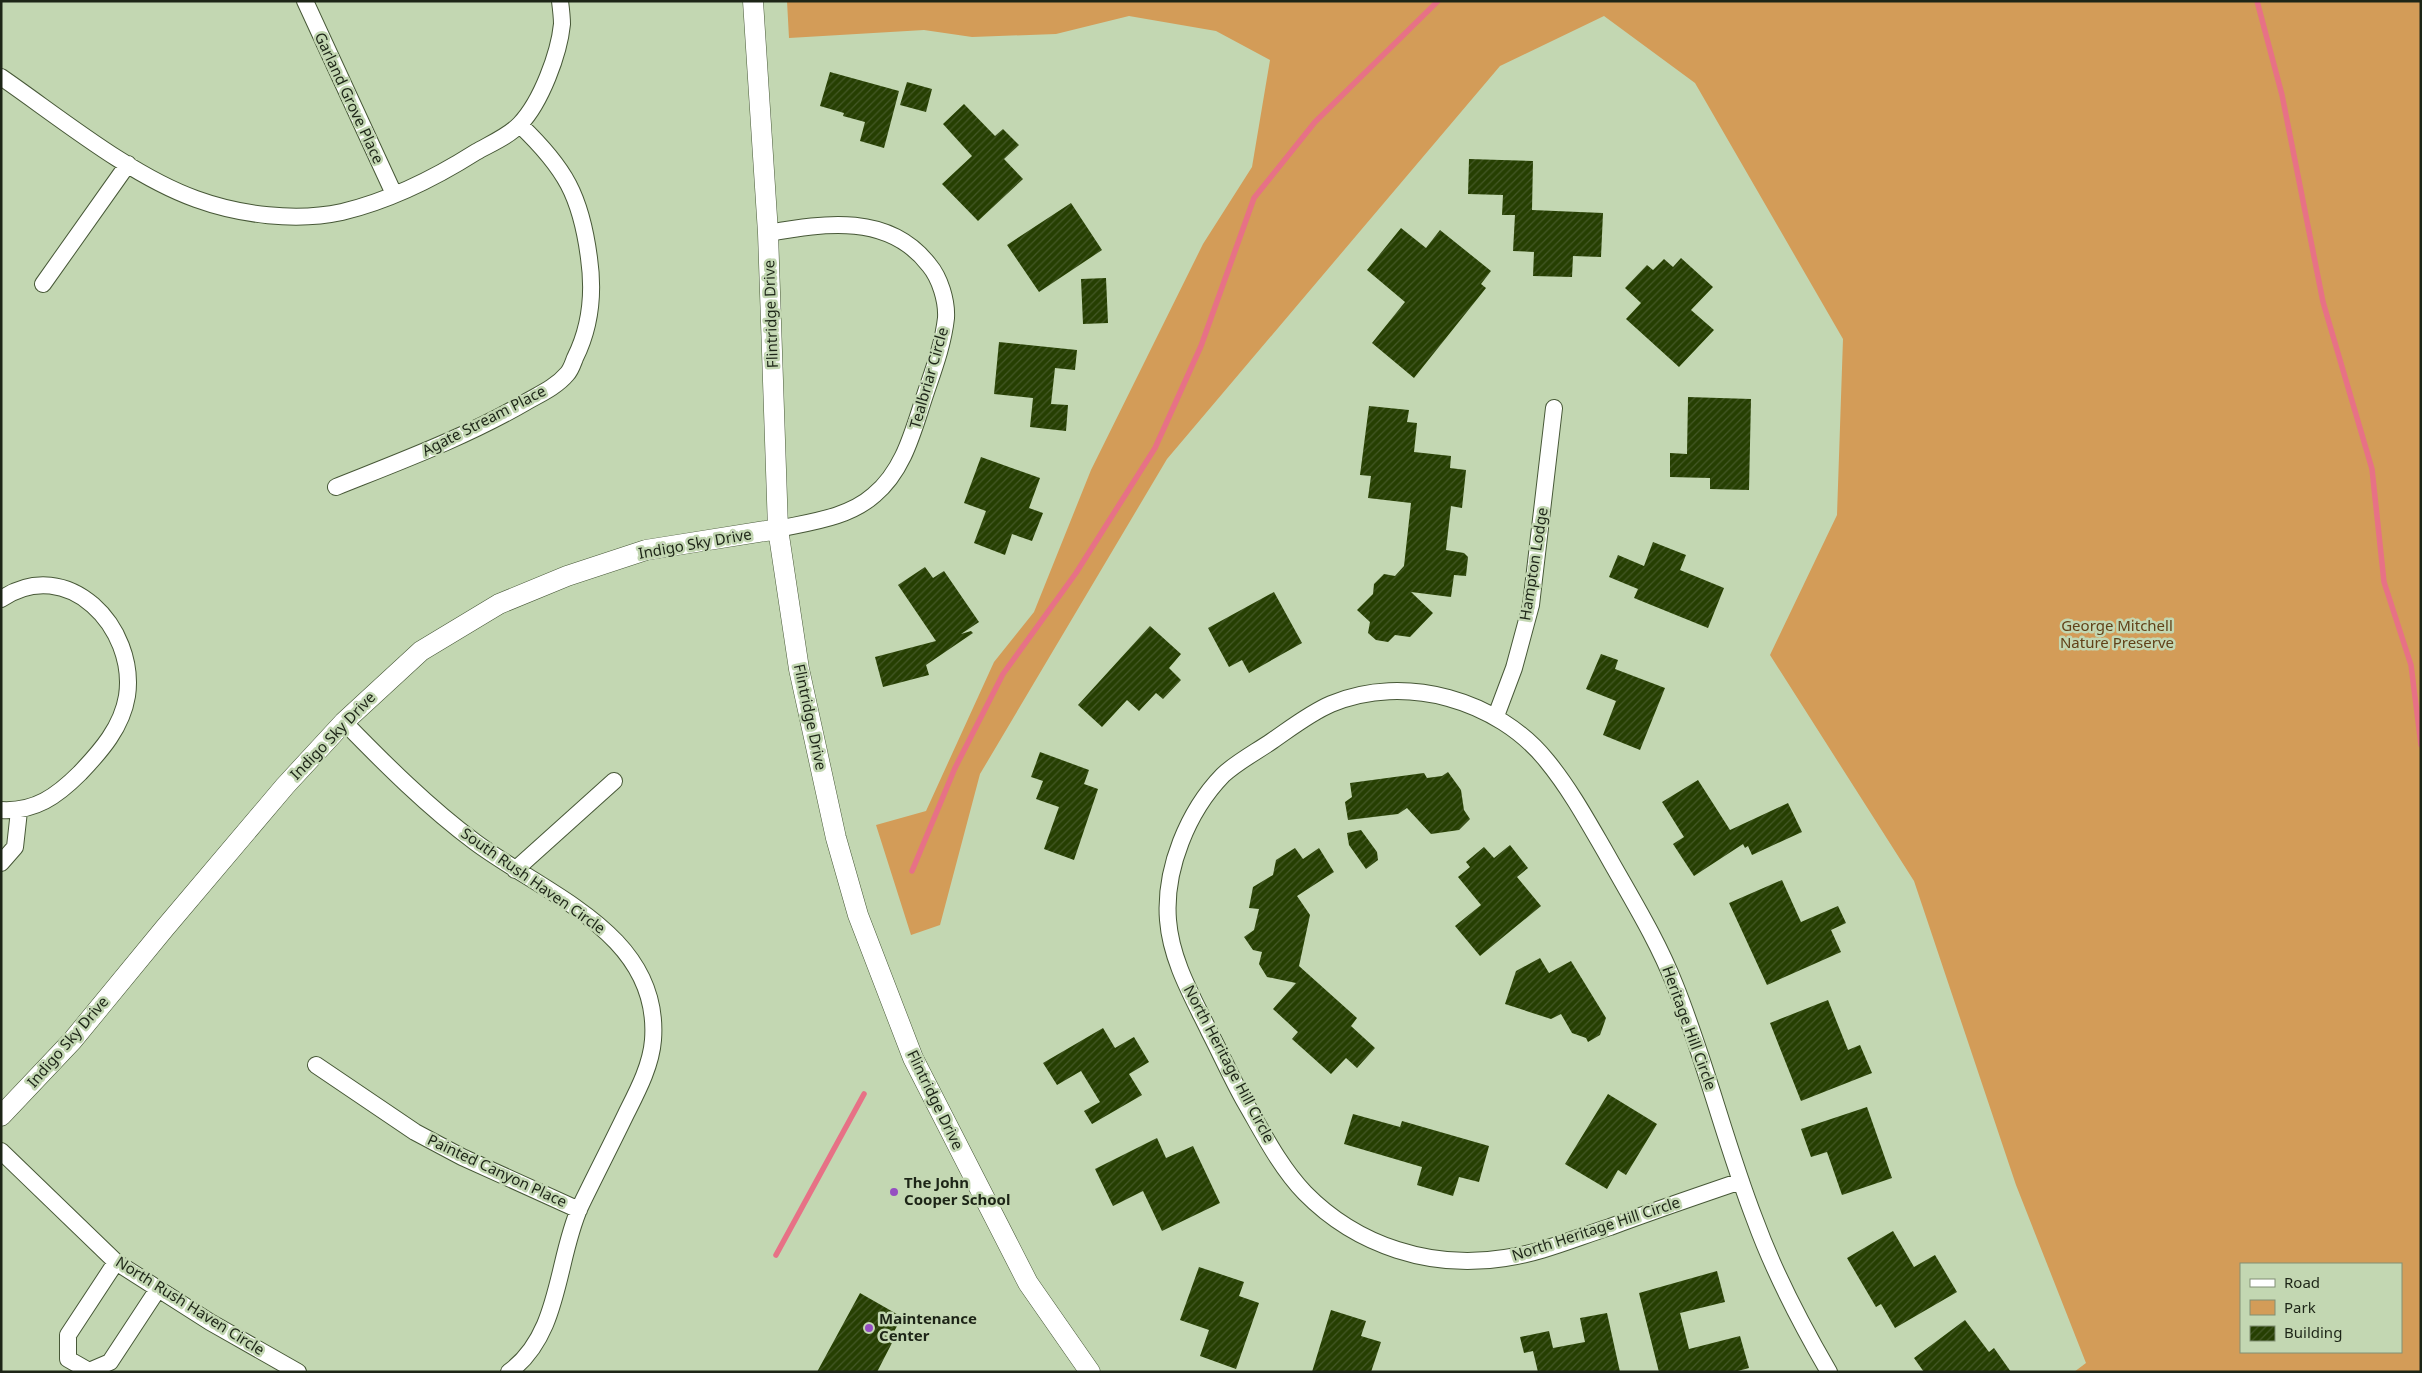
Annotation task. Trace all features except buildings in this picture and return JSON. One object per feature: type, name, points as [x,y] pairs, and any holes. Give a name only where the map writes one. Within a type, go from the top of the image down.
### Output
[{"type":"street","name":"Garland Grove Place","points":[[304,1],[394,194]]},
{"type":"street","points":[[1,78],[128,164],[196,199],[267,214],[306,215],[341,212],[394,194],[467,158],[520,125],[534,105],[555,54],[562,23],[560,1]]},
{"type":"street","name":"Flintridge Drive","points":[[753,1],[768,233],[778,529],[799,669],[834,829],[858,915],[882,982],[913,1058],[1028,1283],[1090,1372]]},
{"type":"street","name":"Agate Stream Place","points":[[336,486],[425,452],[507,413],[551,388],[568,374],[585,337],[590,310],[591,271],[586,236],[580,208],[572,189],[548,152],[520,125]]},
{"type":"street","points":[[43,284],[128,164]]},
{"type":"street","name":"Tealbriar Circle","points":[[768,233],[810,226],[850,224],[883,230],[905,241],[922,255],[935,273],[943,295],[946,317],[938,355],[908,449],[894,472],[874,496],[850,510],[820,520],[778,529]]},
{"type":"street","name":"Hampton Lodge","points":[[1496,716],[1514,668],[1531,605],[1554,408]]},
{"type":"street","name":"Indigo Sky Drive","points":[[1,1116],[72,1041],[247,831],[344,722],[421,651],[499,604],[567,576],[646,550],[778,529]]},
{"type":"street","points":[[1,599],[32,586],[55,586],[79,593],[98,609],[113,627],[123,650],[127,673],[127,696],[120,719],[107,742],[63,790],[42,802],[19,811],[1,810]]},
{"type":"street","name":"North Heritage Hill Circle","points":[[1496,716],[1466,704],[1425,692],[1396,691],[1364,695],[1332,704],[1297,724],[1226,772],[1206,796],[1190,823],[1177,854],[1170,885],[1168,918],[1173,950],[1185,982],[1241,1095],[1278,1158],[1302,1190],[1327,1213],[1359,1236],[1391,1248],[1429,1258],[1467,1262],[1504,1259],[1542,1250],[1741,1181]]},
{"type":"street","name":"Heritage Hill Circle","points":[[1496,716],[1523,735],[1547,760],[1577,803],[1642,915],[1673,979],[1741,1181],[1771,1261],[1829,1372]]},
{"type":"street","name":"South Rush Haven Circle","points":[[344,722],[430,805],[474,842],[597,923],[618,942],[636,964],[647,989],[654,1016],[653,1042],[646,1070],[579,1210]]},
{"type":"street","points":[[515,870],[614,781]]},
{"type":"street","points":[[1,864],[15,846],[19,811]]},
{"type":"street","name":"Painted Canyon Place","points":[[316,1065],[415,1132],[462,1157],[579,1210]]},
{"type":"street","name":"North Rush Haven Circle","points":[[1,1151],[116,1262],[298,1372]]},
{"type":"street","points":[[509,1372],[516,1367],[536,1341],[552,1308],[579,1210]]},
{"type":"street","points":[[116,1262],[68,1334],[68,1359],[89,1371],[110,1362],[158,1289]]},
{"type":"green space","name":"George Mitchell Nature Preserve","points":[[787,1],[2421,1],[2421,1372],[2074,1372],[2086,1363],[2016,1185],[1914,881],[1770,655],[1837,515],[1843,339],[1695,83],[1604,16],[1500,66],[1167,459],[980,774],[940,925],[911,935],[876,825],[926,811],[994,662],[1034,612],[1091,470],[1203,244],[1252,167],[1270,60],[1216,31],[1129,16],[1056,34],[972,37],[924,30],[789,38]]},
{"type":"waterway","points":[[912,871],[955,768],[1003,674],[1076,573],[1155,448],[1201,346],[1254,198],[1315,122],[1438,1]]},
{"type":"waterway","points":[[2257,1],[2282,95],[2323,302],[2372,469],[2384,582],[2411,665],[2421,745]]},
{"type":"waterway","points":[[776,1255],[864,1094]]},
{"type":"place","name":"The John Cooper School","points":[[894,1192]]},
{"type":"place","name":"Maintenance Center","points":[[869,1328]]}]
